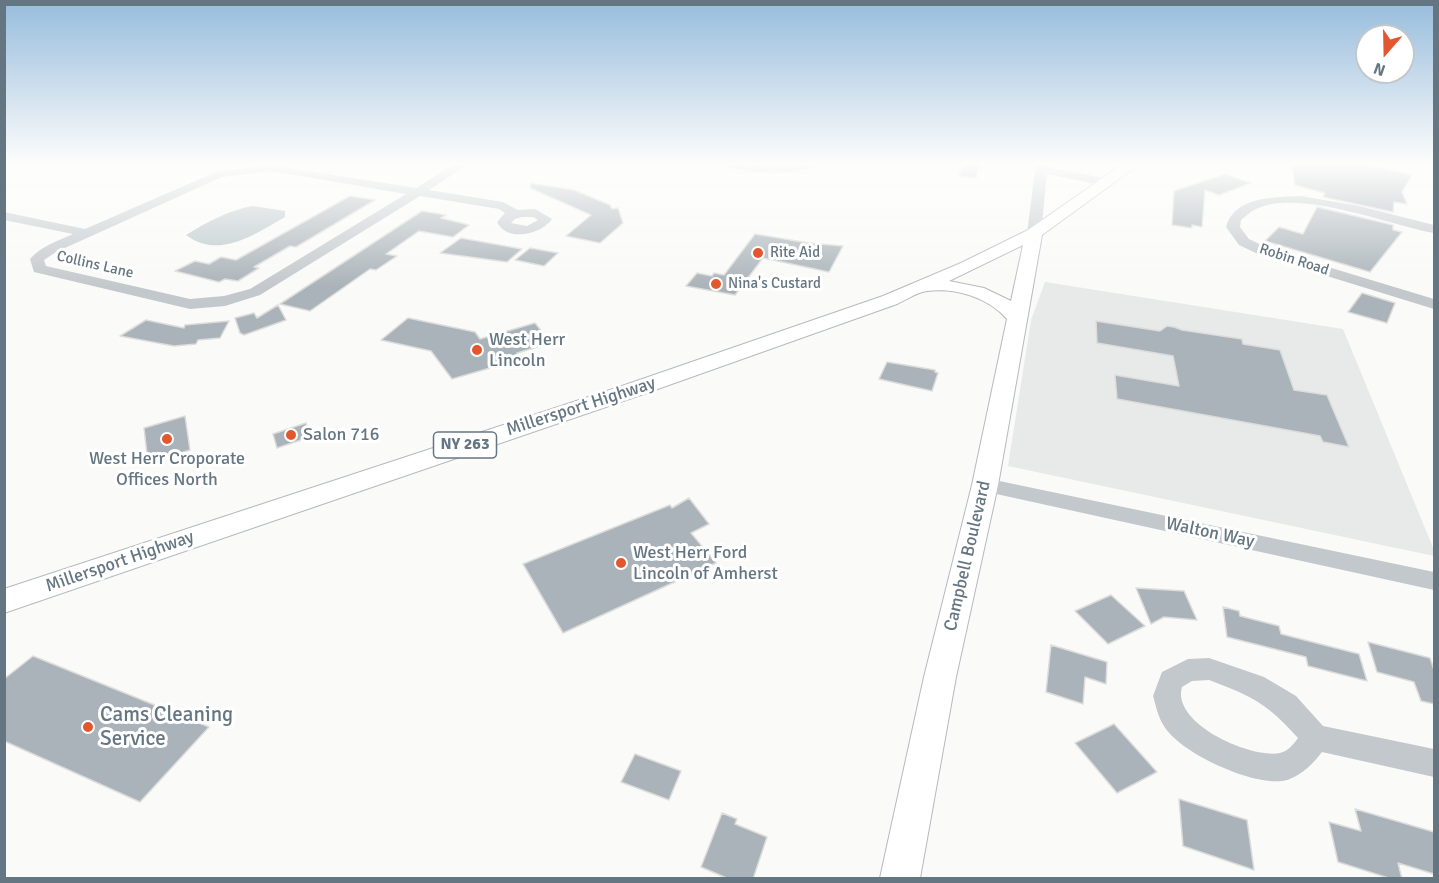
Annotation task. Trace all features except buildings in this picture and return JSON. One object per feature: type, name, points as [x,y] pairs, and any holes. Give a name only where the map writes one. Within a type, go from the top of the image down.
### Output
[{"type":"main road","name":"Millersport Highway","points":[[4,601],[786,338],[967,267],[1034,233],[1077,204]]},
{"type":"main road","name":"Campbell Boulevard","points":[[900,879],[940,677],[985,485],[1034,233]]},
{"type":"main road","points":[[923,286],[957,287],[984,293],[1009,307],[1017,318]]},
{"type":"street","name":"Collins Lane","points":[[151,204],[51,249],[37,259],[39,269],[190,304],[225,301],[255,292],[398,204]]},
{"type":"street","points":[[492,204],[503,206],[515,214]]},
{"type":"street","points":[[1034,233],[1037,204]]},
{"type":"street","name":"Robin Road","points":[[1254,204],[1235,218],[1233,227],[1244,242],[1267,253],[1434,304]]},
{"type":"street","name":"Robin Road","points":[[1328,204],[1434,229]]},
{"type":"street","points":[[4,216],[86,233]]},
{"type":"street","name":"Walton Way","points":[[985,485],[1434,581]]},
{"type":"street","points":[[1315,737],[1303,755],[1282,767],[1248,763],[1198,742],[1174,719],[1166,696],[1171,680],[1188,670],[1209,669],[1256,685],[1286,705],[1315,737],[1434,764]]},
{"type":"shaded area","points":[[253,206],[285,211],[285,217],[249,237],[224,245],[198,242],[186,235],[218,217]]},
{"type":"shaded area","points":[[1045,282],[1343,329],[1434,550],[1434,556],[1008,466],[1031,320]]},
{"type":"place","name":"Rite Aid","points":[[758,253]]},
{"type":"place","name":"Nina's Custard","points":[[716,284]]},
{"type":"place","name":"West Herr Lincoln","points":[[477,350]]},
{"type":"place","name":"Salon 716","points":[[291,435]]},
{"type":"place","name":"West Herr Croporate Offices North","points":[[167,439]]},
{"type":"place","name":"West Herr Ford Lincoln of Amherst","points":[[621,563]]},
{"type":"place","name":"Cams Cleaning Service","points":[[88,727]]}]
